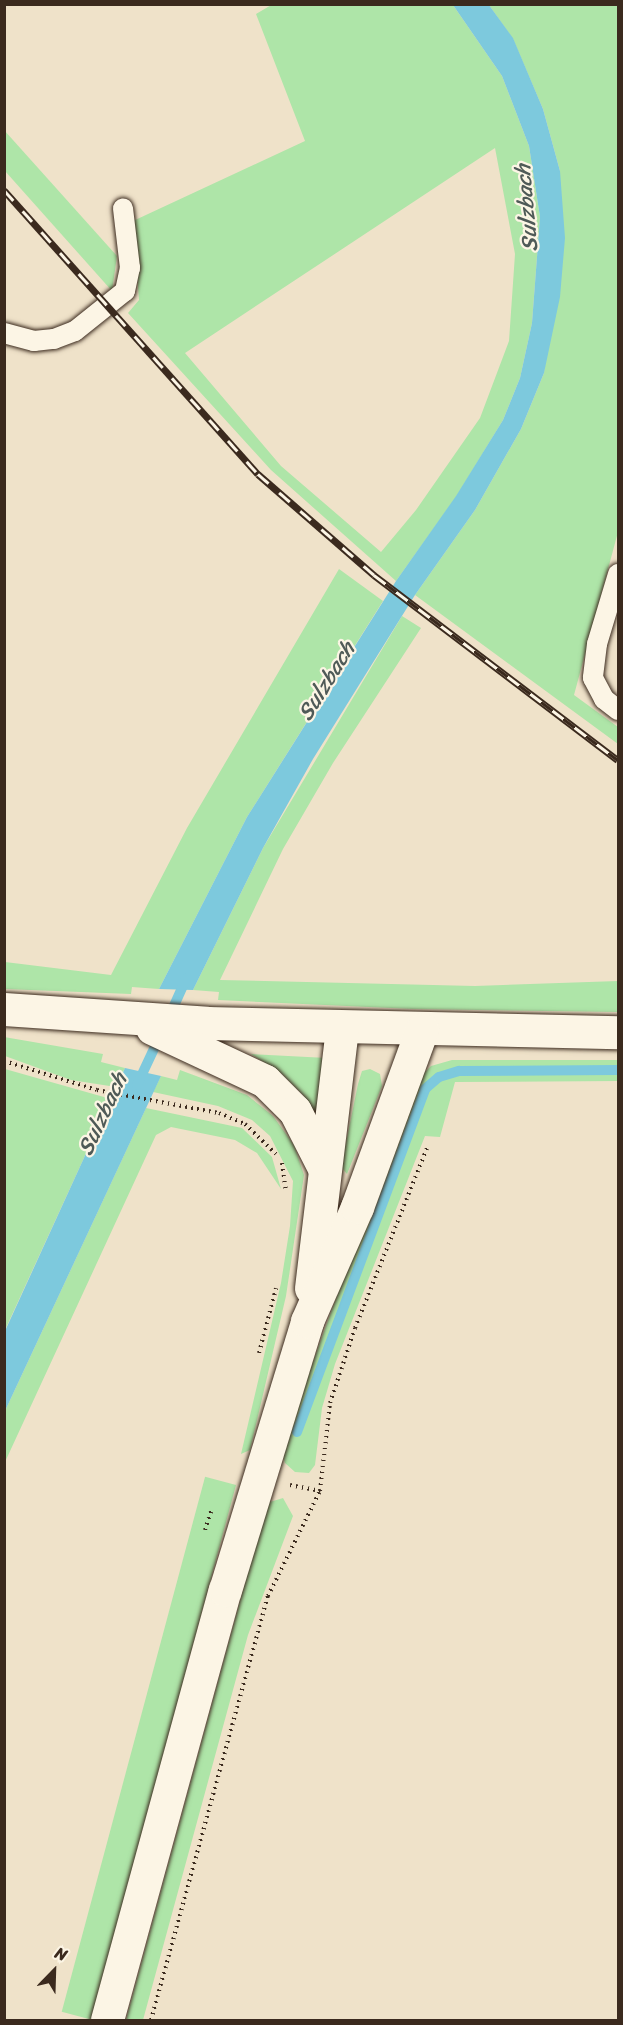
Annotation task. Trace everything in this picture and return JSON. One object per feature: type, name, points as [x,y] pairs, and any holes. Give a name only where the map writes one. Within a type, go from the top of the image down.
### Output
[{"type":"street","points":[[4,1009],[128,1018],[201,1035],[342,1027],[618,1032]]},
{"type":"street","points":[[307,1321],[323,1166],[342,1027]]},
{"type":"street","points":[[107,2020],[225,1590],[307,1321],[357,1207],[422,1029]]},
{"type":"street","points":[[201,1035],[265,1081],[295,1111],[323,1166]]},
{"type":"lane","points":[[4,333],[34,341],[54,339],[75,331],[125,291],[130,268],[123,208]]},
{"type":"lane","points":[[618,574],[597,644],[593,678],[604,699],[618,710]]},
{"type":"path","points":[[4,1061],[65,1082],[219,1113],[246,1124],[267,1141],[281,1161],[286,1201]]},
{"type":"path","points":[[151,2020],[268,1596],[320,1491],[330,1403],[355,1328],[427,1148]]},
{"type":"path","points":[[257,1361],[277,1284]]},
{"type":"green space","points":[[273,4],[453,5],[502,76],[529,146],[540,217],[532,323],[520,378],[503,420],[456,497],[396,581],[271,470],[128,313],[139,300],[133,221],[305,141],[256,14]],"holes":[[[495,148],[515,254],[509,341],[480,418],[416,510],[381,552],[281,466],[185,353]]]},
{"type":"green space","points":[[489,5],[618,5],[618,532],[574,695],[618,727],[618,744],[415,595],[475,510],[521,429],[544,373],[560,171],[543,109],[513,39]]},
{"type":"green space","points":[[4,130],[117,256],[112,291],[5,171]]},
{"type":"green space","points":[[339,569],[383,601],[247,817],[159,989],[132,987],[131,994],[5,989],[5,962],[111,975],[187,828]]},
{"type":"green space","points":[[402,616],[421,628],[333,763],[283,849],[220,980],[475,986],[618,981],[618,1012],[412,1009],[218,1000],[219,992],[193,990],[263,848]]},
{"type":"green space","points":[[4,1037],[103,1054],[101,1062],[125,1068],[116,1087],[71,1080],[5,1056]]},
{"type":"green space","points":[[251,1054],[327,1058],[319,1122],[304,1096],[281,1073]]},
{"type":"green space","points":[[452,1060],[618,1060],[618,1081],[455,1082],[440,1137],[425,1136],[335,1364],[322,1408],[315,1465],[309,1473],[295,1472],[285,1463],[282,1454],[291,1422],[415,1082],[431,1066]]},
{"type":"green space","points":[[4,1069],[111,1099],[5,1330]]},
{"type":"green space","points":[[370,1069],[380,1074],[382,1086],[347,1174],[341,1167],[358,1084],[362,1071]]},
{"type":"green space","points":[[180,1070],[247,1095],[273,1116],[294,1145],[304,1175],[286,1296],[250,1450],[241,1454],[281,1283],[290,1226],[293,1181],[270,1136],[252,1120],[218,1106],[153,1092],[161,1076],[177,1080]]},
{"type":"green space","points":[[146,1108],[242,1128],[272,1157],[281,1189],[257,1153],[235,1140],[171,1127],[156,1135],[5,1462],[5,1411]]},
{"type":"green space","points":[[205,1477],[236,1485],[93,2020],[62,2012]]},
{"type":"green space","points":[[283,1498],[293,1516],[248,1635],[143,2020],[126,2020],[264,1513],[270,1502]]},
{"type":"water","points":[[453,5],[489,5],[513,38],[543,109],[560,171],[565,238],[560,297],[544,373],[521,429],[475,510],[415,595],[313,759],[263,848],[193,990],[159,989],[247,817],[396,581],[456,496],[503,420],[520,378],[532,323],[540,217],[529,146],[502,76]]},
{"type":"water","points":[[125,1068],[161,1076],[5,1411],[5,1331]]},
{"type":"waterway","name":"Sulzbach","points":[[169,1017],[186,979]]},
{"type":"waterway","name":"Sulzbach","points":[[137,1085],[160,1036]]},
{"type":"waterway","points":[[297,1432],[425,1089],[439,1077],[459,1071],[618,1070]]},
{"type":"railway","points":[[4,190],[258,474],[374,575],[618,760]]}]
